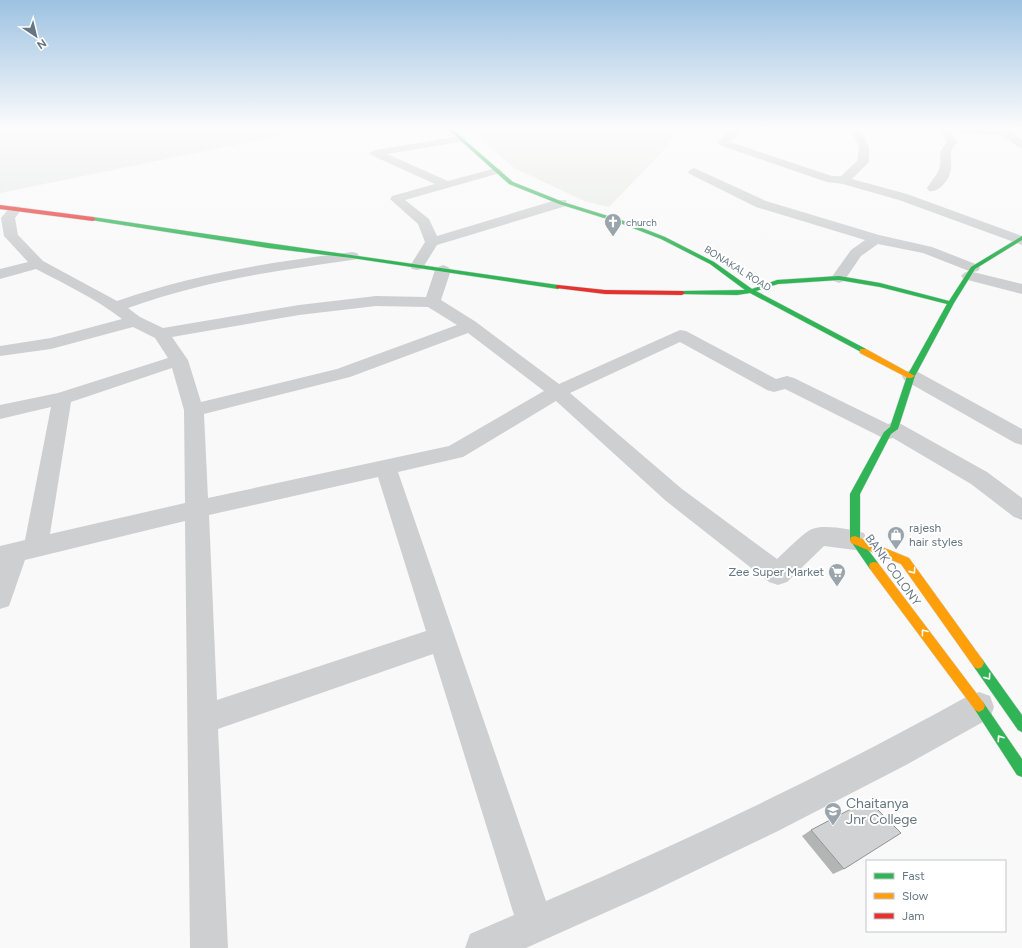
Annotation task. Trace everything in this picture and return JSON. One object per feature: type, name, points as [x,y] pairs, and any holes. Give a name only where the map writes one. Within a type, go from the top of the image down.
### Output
[{"type":"main road","name":"BONAKAL ROAD","points":[[499,173],[511,183],[561,203],[622,222],[663,238],[712,264],[751,291],[911,376]]},
{"type":"main road","points":[[6,214],[94,219],[268,246],[352,256],[575,290],[605,292],[736,293],[751,291],[776,282],[839,278],[880,284],[951,303]]},
{"type":"main road","name":"BANK COLONY","points":[[1021,240],[971,272],[951,303],[911,376],[891,430],[855,494],[855,540],[979,707],[1022,770]]},
{"type":"main road","points":[[855,540],[905,561],[1022,726]]},
{"type":"street","points":[[420,173],[446,185]]},
{"type":"street","points":[[432,242],[424,222],[396,199],[488,173]]},
{"type":"street","points":[[697,173],[762,204],[876,239],[927,250],[971,272],[1022,290]]},
{"type":"street","points":[[814,173],[831,179],[844,180],[903,198],[1021,240]]},
{"type":"street","points":[[844,180],[851,173]]},
{"type":"street","points":[[933,188],[945,173]]},
{"type":"street","points":[[417,266],[432,242],[561,203]]},
{"type":"street","points":[[6,214],[11,236],[38,264],[82,287],[125,314],[161,334],[179,360],[194,410],[208,948]]},
{"type":"street","points":[[839,278],[856,254],[876,239]]},
{"type":"street","points":[[0,350],[27,348],[60,342],[125,314],[156,292],[214,277],[249,270],[352,256]]},
{"type":"street","points":[[0,274],[38,264]]},
{"type":"street","points":[[432,302],[443,270]]},
{"type":"street","points":[[161,334],[299,310],[376,302],[432,302],[470,326],[557,392],[674,495],[778,574],[819,536],[855,540]]},
{"type":"street","points":[[194,410],[344,373],[470,326]]},
{"type":"street","points":[[17,551],[196,509],[455,452],[557,392],[680,335],[774,386],[787,382],[891,430],[978,478],[1022,511]]},
{"type":"street","points":[[0,412],[62,398],[179,360]]},
{"type":"street","points":[[911,376],[1022,438]]},
{"type":"street","points":[[0,598],[17,551],[62,398]]},
{"type":"street","points":[[386,468],[535,924]]},
{"type":"street","points":[[202,720],[442,638]]},
{"type":"street","points":[[484,948],[636,880],[780,811],[916,744],[979,707]]},
{"type":"shaded area","points":[[0,173],[97,173],[0,193]]},
{"type":"shaded area","points":[[525,173],[641,173],[609,207],[584,201]]},
{"type":"building","name":"Chaitanya Jnr College","points":[[868,800],[901,833],[844,869],[811,830]]},
{"type":"traffic: fast","points":[[500,173],[511,183],[561,203],[622,222],[663,238],[712,263],[751,291],[863,351]]},
{"type":"traffic: fast","points":[[93,219],[268,246],[352,256],[558,287]]},
{"type":"traffic: fast","points":[[874,566],[855,540],[855,494],[888,432],[894,429],[911,376],[951,303],[973,268],[1022,238]]},
{"type":"traffic: fast","points":[[682,293],[737,293],[751,291],[777,282],[839,278],[880,285],[951,303]]},
{"type":"traffic: fast","points":[[978,663],[1022,726]]},
{"type":"traffic: fast","points":[[979,706],[1022,770]]},
{"type":"traffic: slow","points":[[863,351],[911,376]]},
{"type":"traffic: slow","points":[[855,540],[905,561],[978,663]]},
{"type":"traffic: slow","points":[[874,566],[979,706]]},
{"type":"traffic: jam","points":[[0,207],[93,219]]},
{"type":"traffic: jam","points":[[558,287],[605,292],[682,293]]},
{"type":"place","name":"church","points":[[613,237]]},
{"type":"place","name":"rajesh hair styles","points":[[896,550]]},
{"type":"place","name":"Zee Super Market","points":[[837,587]]},
{"type":"place","name":"Chaitanya Jnr College","points":[[833,826]]}]
